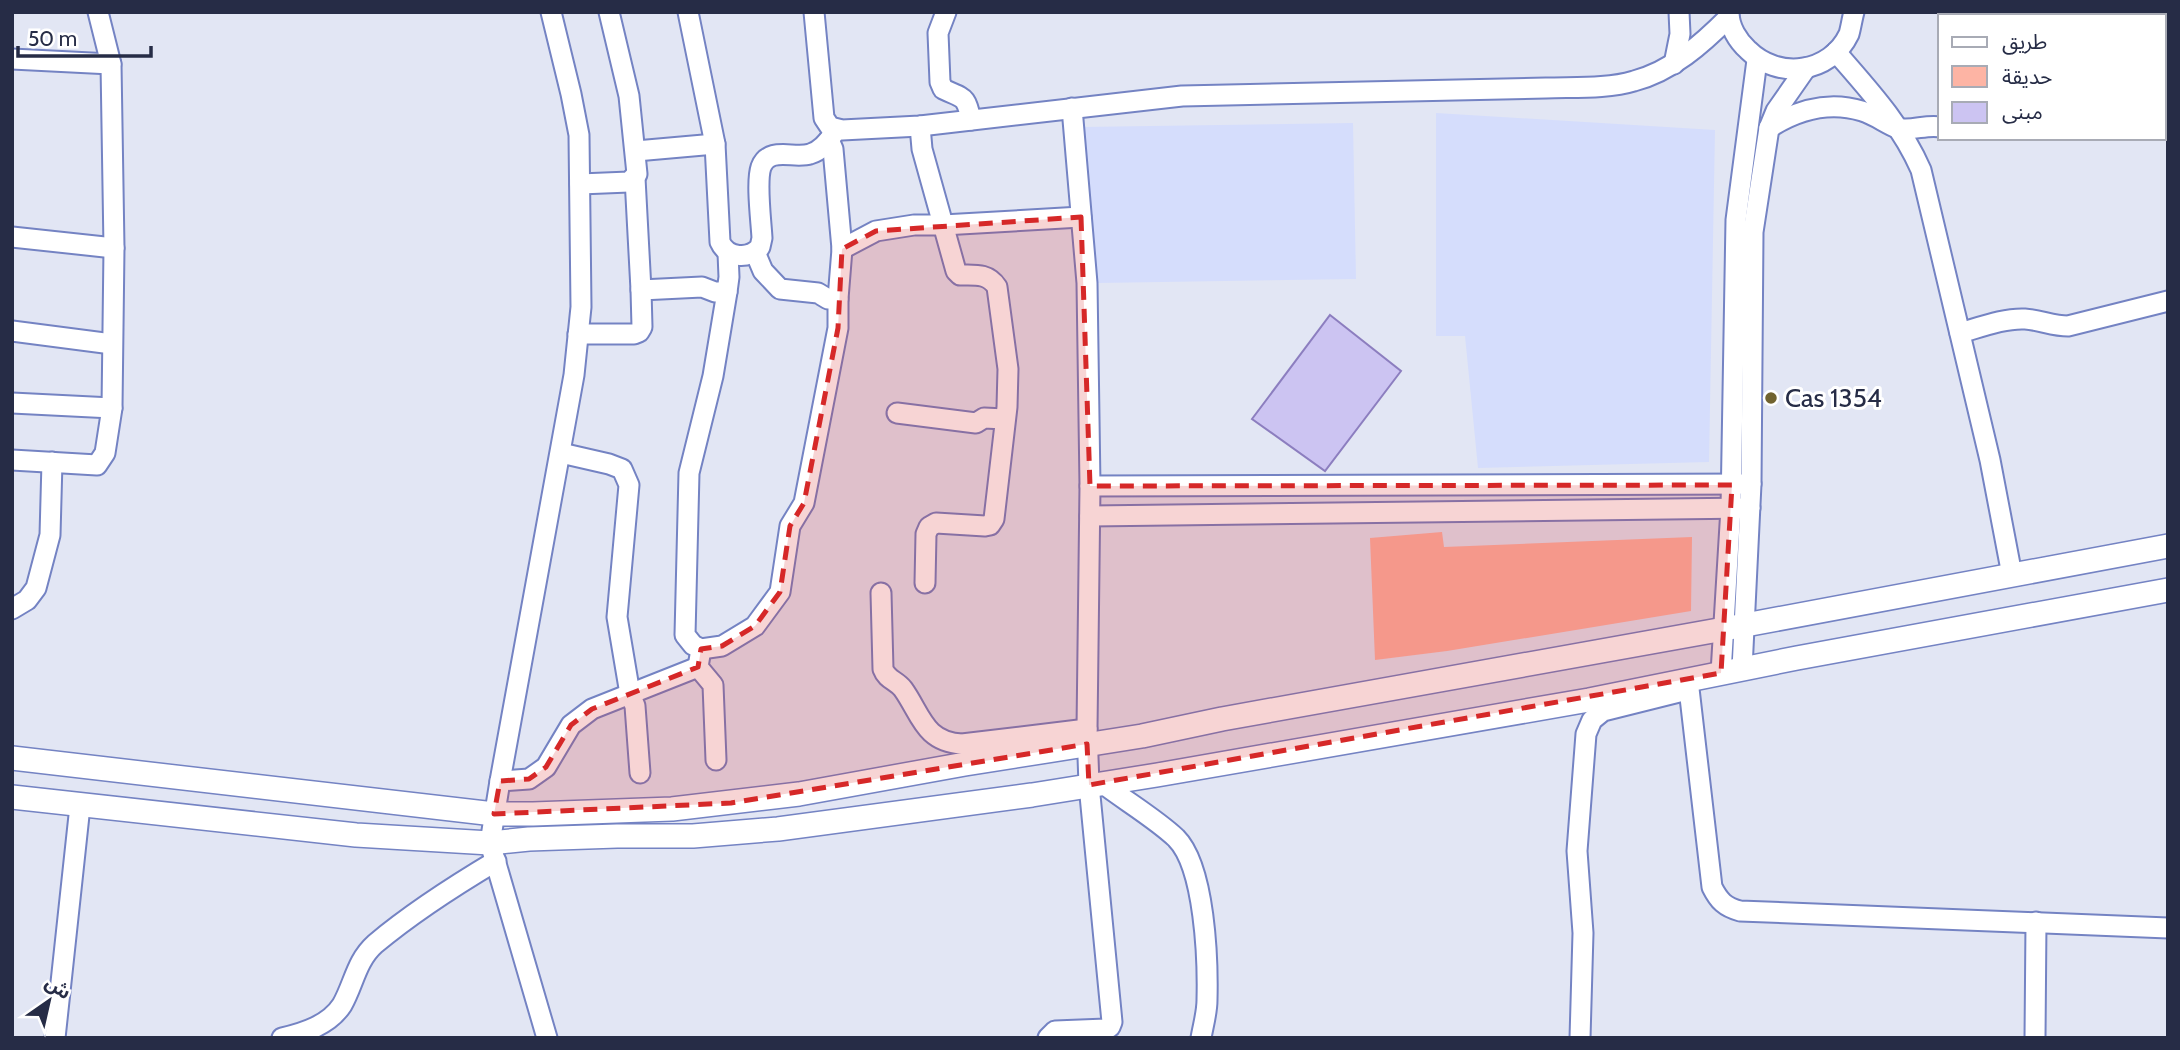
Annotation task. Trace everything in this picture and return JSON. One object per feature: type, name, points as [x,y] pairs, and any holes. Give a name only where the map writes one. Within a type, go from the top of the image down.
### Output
[{"type":"street","points":[[12,460],[97,465],[105,453],[112,408],[114,248],[111,64],[98,12]]},
{"type":"street","points":[[547,1038],[493,852],[494,814],[499,781],[561,453],[574,375],[581,307],[579,135],[551,12]]},
{"type":"street","points":[[578,334],[634,334],[642,327],[636,152],[629,96],[609,12]]},
{"type":"street","points":[[688,12],[715,144],[720,242],[723,249],[734,255],[755,252],[760,247],[760,176],[764,161],[773,154],[811,154],[818,151],[832,135],[1182,96],[1593,86],[1634,81],[1674,64],[1703,43],[1729,15],[1738,41],[1757,60],[1772,67],[1789,70],[1806,68],[1822,62],[1836,52],[1849,33],[1854,12]]},
{"type":"street","points":[[499,781],[529,779],[546,767],[571,725],[592,709],[629,694],[755,626],[780,592],[790,526],[804,503],[838,328],[842,249],[832,135],[824,118],[814,12]]},
{"type":"street","points":[[946,12],[939,33],[940,82],[943,89],[961,96],[968,104],[971,120]]},
{"type":"street","points":[[1674,64],[1680,34],[1679,12]]},
{"type":"street","points":[[1836,52],[1900,129],[1913,152],[1927,190],[1990,460],[2012,575]]},
{"type":"street","points":[[12,59],[111,64]]},
{"type":"street","points":[[1732,672],[1741,508],[1736,220],[1757,60]]},
{"type":"street","points":[[1741,484],[1753,232],[1769,128],[1780,103],[1806,68]]},
{"type":"street","points":[[1769,128],[1798,112],[1830,107],[1863,111],[1900,129],[1938,127]]},
{"type":"street","points":[[1048,1038],[1055,1031],[1106,1029],[1112,1024],[1095,784],[1087,736],[1090,486],[1087,283],[1072,108]]},
{"type":"street","points":[[920,126],[922,149],[956,271],[960,275],[986,277],[997,287],[1008,369],[994,519],[990,525],[985,526],[936,523],[929,527],[926,534],[925,583]]},
{"type":"street","points":[[636,152],[715,144]]},
{"type":"street","points":[[580,184],[629,182],[635,178]]},
{"type":"street","points":[[842,249],[876,231],[914,225],[1081,217]]},
{"type":"street","points":[[12,237],[114,248]]},
{"type":"street","points":[[755,252],[763,271],[780,289],[818,293],[828,299],[838,299]]},
{"type":"street","points":[[716,760],[713,685],[685,635],[689,473],[713,376],[729,277],[728,253]]},
{"type":"street","points":[[641,290],[702,287],[715,292],[727,292]]},
{"type":"street","points":[[1960,333],[2018,319],[2068,326],[2168,301]]},
{"type":"street","points":[[12,331],[112,344]]},
{"type":"street","points":[[12,403],[112,408]]},
{"type":"street","points":[[897,413],[976,423],[984,418],[1005,419]]},
{"type":"street","points":[[561,453],[622,469],[629,485],[617,617],[629,694],[635,706],[640,773]]},
{"type":"street","points":[[12,609],[27,600],[36,588],[50,535],[52,462]]},
{"type":"street","points":[[1090,486],[1741,484]]},
{"type":"street","points":[[1090,516],[1741,508]]},
{"type":"street","points":[[12,758],[494,814],[672,809],[799,794],[977,762],[1087,736],[1735,627],[2168,546]]},
{"type":"street","points":[[1580,1038],[1583,933],[1577,851],[1586,734],[1592,720],[1603,711],[1732,672],[2168,590]]},
{"type":"street","points":[[881,593],[883,669],[885,674],[902,688],[925,726],[937,737],[962,744],[1087,736]]},
{"type":"street","points":[[282,1038],[323,1023],[335,1014],[343,1003],[359,961],[373,945],[493,852],[529,839],[692,836],[778,829],[1032,795],[1688,685]]},
{"type":"street","points":[[1688,685],[1712,887],[1718,900],[1730,908],[1740,911],[2168,928]]},
{"type":"street","points":[[1095,784],[1177,839],[1187,854],[1196,877],[1205,934],[1208,1003],[1201,1038]]},
{"type":"street","points":[[12,797],[493,852]]},
{"type":"street","points":[[55,1038],[80,806]]},
{"type":"street","points":[[2035,1038],[2036,922]]},
{"type":"highlighted area","points":[[1081,217],[1090,486],[1732,485],[1721,673],[1089,785],[1087,744],[731,803],[494,814],[500,781],[529,779],[546,767],[571,725],[592,709],[698,667],[701,649],[722,646],[755,626],[780,592],[790,526],[804,503],[838,328],[842,249],[876,231]]},
{"type":"shaded area","points":[[1436,113],[1715,130],[1709,462],[1478,468],[1465,336],[1436,336]]},
{"type":"shaded area","points":[[1353,123],[1356,279],[1098,283],[1082,127]]},
{"type":"green space","points":[[1442,532],[1444,547],[1692,537],[1691,611],[1447,651],[1375,660],[1370,538]]},
{"type":"building","points":[[1330,315],[1401,371],[1325,471],[1252,419]]},
{"type":"place","name":"Cas 1354","points":[[1771,398]]}]
